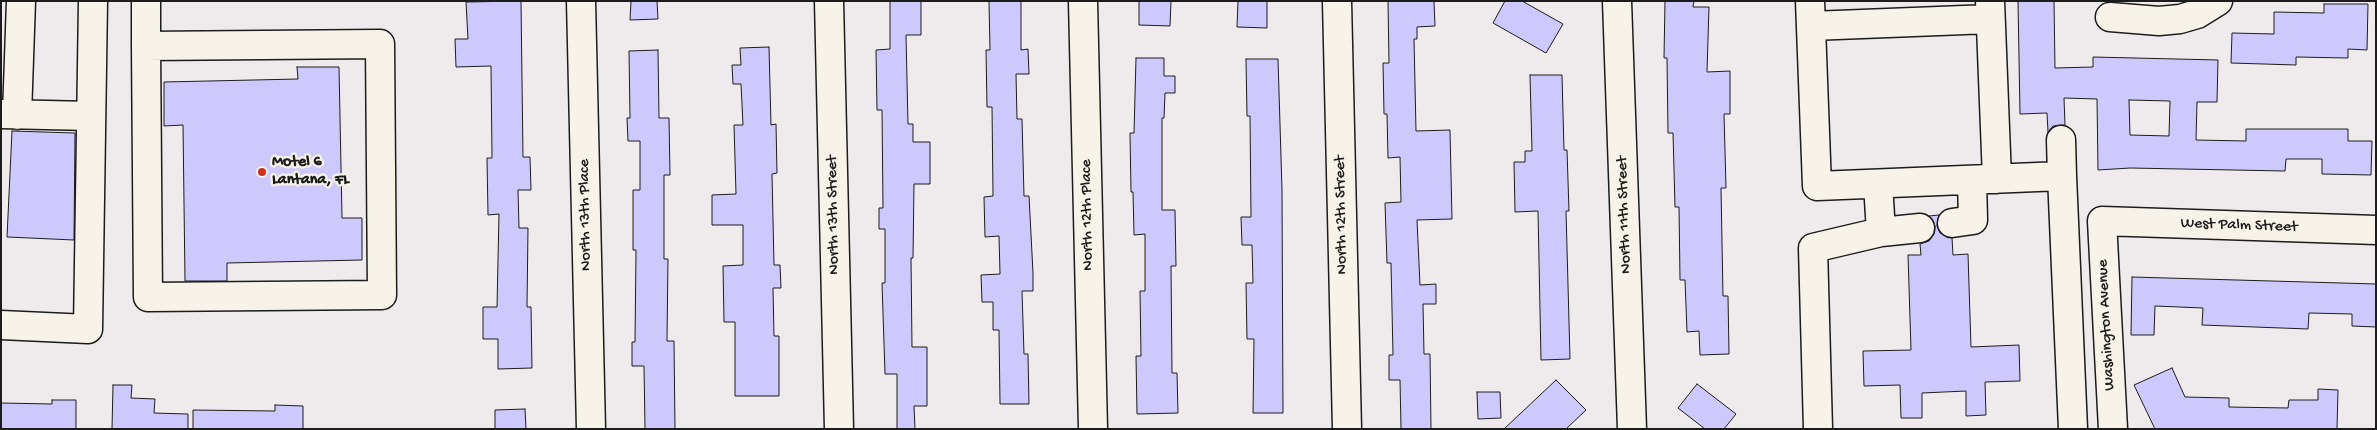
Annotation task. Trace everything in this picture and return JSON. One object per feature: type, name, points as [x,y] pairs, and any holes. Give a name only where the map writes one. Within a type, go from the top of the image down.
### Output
[{"type":"street","points":[[20,1],[9,114],[91,116]]},
{"type":"street","points":[[1,325],[88,329],[93,1]]},
{"type":"street","points":[[146,1],[146,46],[148,296],[382,295],[380,44],[146,46]]},
{"type":"street","name":"North 13th Place","points":[[581,1],[591,429]]},
{"type":"street","name":"North 13th Street","points":[[830,1],[839,429]]},
{"type":"street","name":"North 12th Place","points":[[1083,1],[1093,429]]},
{"type":"street","name":"North 12th Street","points":[[1337,1],[1347,429]]},
{"type":"street","name":"North 11th Street","points":[[1617,1],[1632,429]]},
{"type":"street","points":[[2110,16],[2159,20],[2180,19],[2197,14],[2218,1]]},
{"type":"street","points":[[1952,223],[1973,220],[1985,179],[1990,10],[1810,13],[1817,186],[1878,184],[1985,179],[2062,176]]},
{"type":"street","points":[[2061,140],[2073,429]]},
{"type":"street","points":[[1878,184],[1881,232]]},
{"type":"street","name":"West Palm Street","points":[[2102,221],[2376,230]]},
{"type":"street","name":"Washington Avenue","points":[[2102,221],[2113,429]]},
{"type":"street","points":[[1818,429],[1812,248],[1881,232],[1920,228]]},
{"type":"building","points":[[521,1],[523,157],[530,157],[531,190],[518,190],[519,228],[528,228],[527,307],[531,307],[532,368],[498,369],[498,339],[483,339],[483,307],[497,307],[499,214],[488,215],[487,158],[492,158],[491,66],[456,67],[455,39],[468,39],[466,2]]},
{"type":"building","points":[[631,1],[657,1],[658,19],[630,20]]},
{"type":"building","points":[[890,1],[921,1],[921,35],[906,35],[908,124],[913,124],[913,142],[930,142],[930,184],[914,184],[913,258],[911,258],[912,347],[927,347],[927,406],[914,406],[915,429],[897,429],[897,374],[885,374],[882,283],[885,283],[885,229],[879,229],[879,208],[883,208],[882,110],[877,110],[876,50],[890,49]]},
{"type":"building","points":[[989,1],[1021,1],[1021,50],[1028,49],[1029,74],[1016,74],[1017,119],[1022,119],[1024,196],[1029,196],[1033,273],[1033,291],[1022,291],[1024,354],[1028,354],[1029,404],[1000,404],[999,330],[993,330],[993,302],[982,302],[981,275],[1000,274],[999,236],[985,237],[984,197],[993,196],[992,107],[987,107],[986,50],[990,50]]},
{"type":"building","points":[[1139,1],[1171,1],[1170,26],[1139,25]]},
{"type":"building","points":[[1238,1],[1267,1],[1267,28],[1237,27]]},
{"type":"building","points":[[1388,1],[1434,1],[1435,26],[1417,27],[1417,39],[1414,39],[1416,131],[1450,130],[1452,219],[1417,220],[1420,285],[1436,284],[1436,304],[1423,304],[1424,354],[1430,354],[1431,429],[1401,429],[1400,380],[1389,380],[1389,355],[1393,355],[1391,263],[1387,263],[1385,203],[1401,202],[1400,157],[1388,158],[1387,114],[1384,114],[1383,63],[1389,63]]},
{"type":"building","points":[[1505,1],[1522,1],[1563,24],[1546,53],[1493,23]]},
{"type":"building","points":[[1665,1],[1694,1],[1693,7],[1709,7],[1707,72],[1730,71],[1730,114],[1724,114],[1726,188],[1721,188],[1723,296],[1728,296],[1729,354],[1700,355],[1699,331],[1687,332],[1685,280],[1680,280],[1679,207],[1675,207],[1673,133],[1668,133],[1667,58],[1664,58]]},
{"type":"building","points":[[2018,1],[2054,1],[2055,68],[2093,67],[2093,57],[2218,60],[2217,102],[2197,102],[2196,140],[2246,141],[2246,129],[2348,129],[2348,141],[2372,141],[2371,175],[2322,174],[2322,159],[2286,159],[2285,171],[2130,168],[2098,170],[2097,99],[2064,98],[2065,125],[2053,126],[2048,132],[2047,113],[2020,114]],"holes":[[[2129,100],[2170,101],[2169,136],[2130,135]]]},
{"type":"building","points":[[2324,4],[2368,4],[2367,50],[2348,49],[2348,58],[2296,57],[2296,65],[2231,63],[2232,33],[2274,34],[2274,12],[2324,13]]},
{"type":"building","points":[[769,47],[771,125],[776,124],[777,173],[772,174],[774,265],[780,265],[781,288],[773,288],[774,336],[779,336],[779,396],[735,396],[735,322],[724,322],[723,266],[743,265],[743,225],[712,225],[712,195],[736,194],[734,125],[743,125],[741,84],[733,84],[732,65],[741,65],[740,48]]},
{"type":"building","points":[[658,50],[659,118],[669,118],[670,175],[664,175],[664,259],[668,259],[667,341],[674,341],[675,429],[645,429],[644,366],[632,366],[632,342],[635,342],[636,250],[633,250],[633,190],[640,190],[640,141],[628,141],[627,118],[630,118],[629,51]]},
{"type":"building","points":[[1136,58],[1164,58],[1164,76],[1175,76],[1175,93],[1165,93],[1164,118],[1162,118],[1162,210],[1175,210],[1176,266],[1171,266],[1172,373],[1177,373],[1178,413],[1137,414],[1136,356],[1141,356],[1140,291],[1145,291],[1145,234],[1134,235],[1133,192],[1131,192],[1130,133],[1134,133]]},
{"type":"building","points":[[1246,59],[1278,59],[1282,190],[1283,413],[1253,413],[1254,339],[1247,339],[1246,283],[1253,283],[1252,245],[1242,245],[1241,217],[1251,217],[1250,116],[1247,116]]},
{"type":"building","name":"Motel 6 Lantana, FL","points":[[297,67],[339,67],[342,218],[362,218],[362,260],[227,263],[227,281],[185,281],[183,125],[164,126],[164,82],[298,79]]},
{"type":"building","points":[[1530,75],[1562,75],[1564,150],[1567,150],[1569,211],[1566,211],[1570,359],[1541,360],[1538,211],[1515,212],[1514,162],[1525,162],[1525,151],[1532,151]]},
{"type":"building","points":[[12,131],[75,133],[74,240],[7,237]]},
{"type":"building","points":[[1939,215],[1937,226],[1940,233],[1952,238],[1953,255],[1968,254],[1971,347],[2019,345],[2020,381],[1985,382],[1986,415],[1966,416],[1966,391],[1922,393],[1922,418],[1901,418],[1900,385],[1864,386],[1863,351],[1911,350],[1908,255],[1921,255],[1920,244],[1929,241],[1934,234],[1935,226],[1929,216]]},
{"type":"building","points":[[2132,277],[2376,284],[2376,327],[2352,326],[2352,314],[2309,313],[2308,329],[2202,325],[2203,308],[2155,306],[2154,335],[2131,335]]},
{"type":"building","points":[[2172,368],[2185,397],[2229,398],[2229,407],[2288,408],[2289,400],[2318,400],[2318,389],[2338,390],[2337,429],[2155,429],[2134,385]]},
{"type":"building","points":[[1556,380],[1586,410],[1566,429],[1504,429]]},
{"type":"building","points":[[1697,384],[1736,414],[1724,429],[1705,429],[1678,408]]},
{"type":"building","points":[[113,385],[132,385],[131,398],[155,399],[154,413],[188,414],[188,429],[112,429]]},
{"type":"building","points":[[1477,392],[1500,392],[1501,418],[1478,419]]},
{"type":"building","points":[[52,400],[76,400],[76,429],[1,429],[1,403],[52,404]]},
{"type":"building","points":[[275,405],[303,406],[303,429],[193,429],[193,410],[275,411]]},
{"type":"building","points":[[525,409],[526,429],[495,429],[495,410]]},
{"type":"place","name":"Motel 6 Lantana, FL","points":[[262,172]]}]
